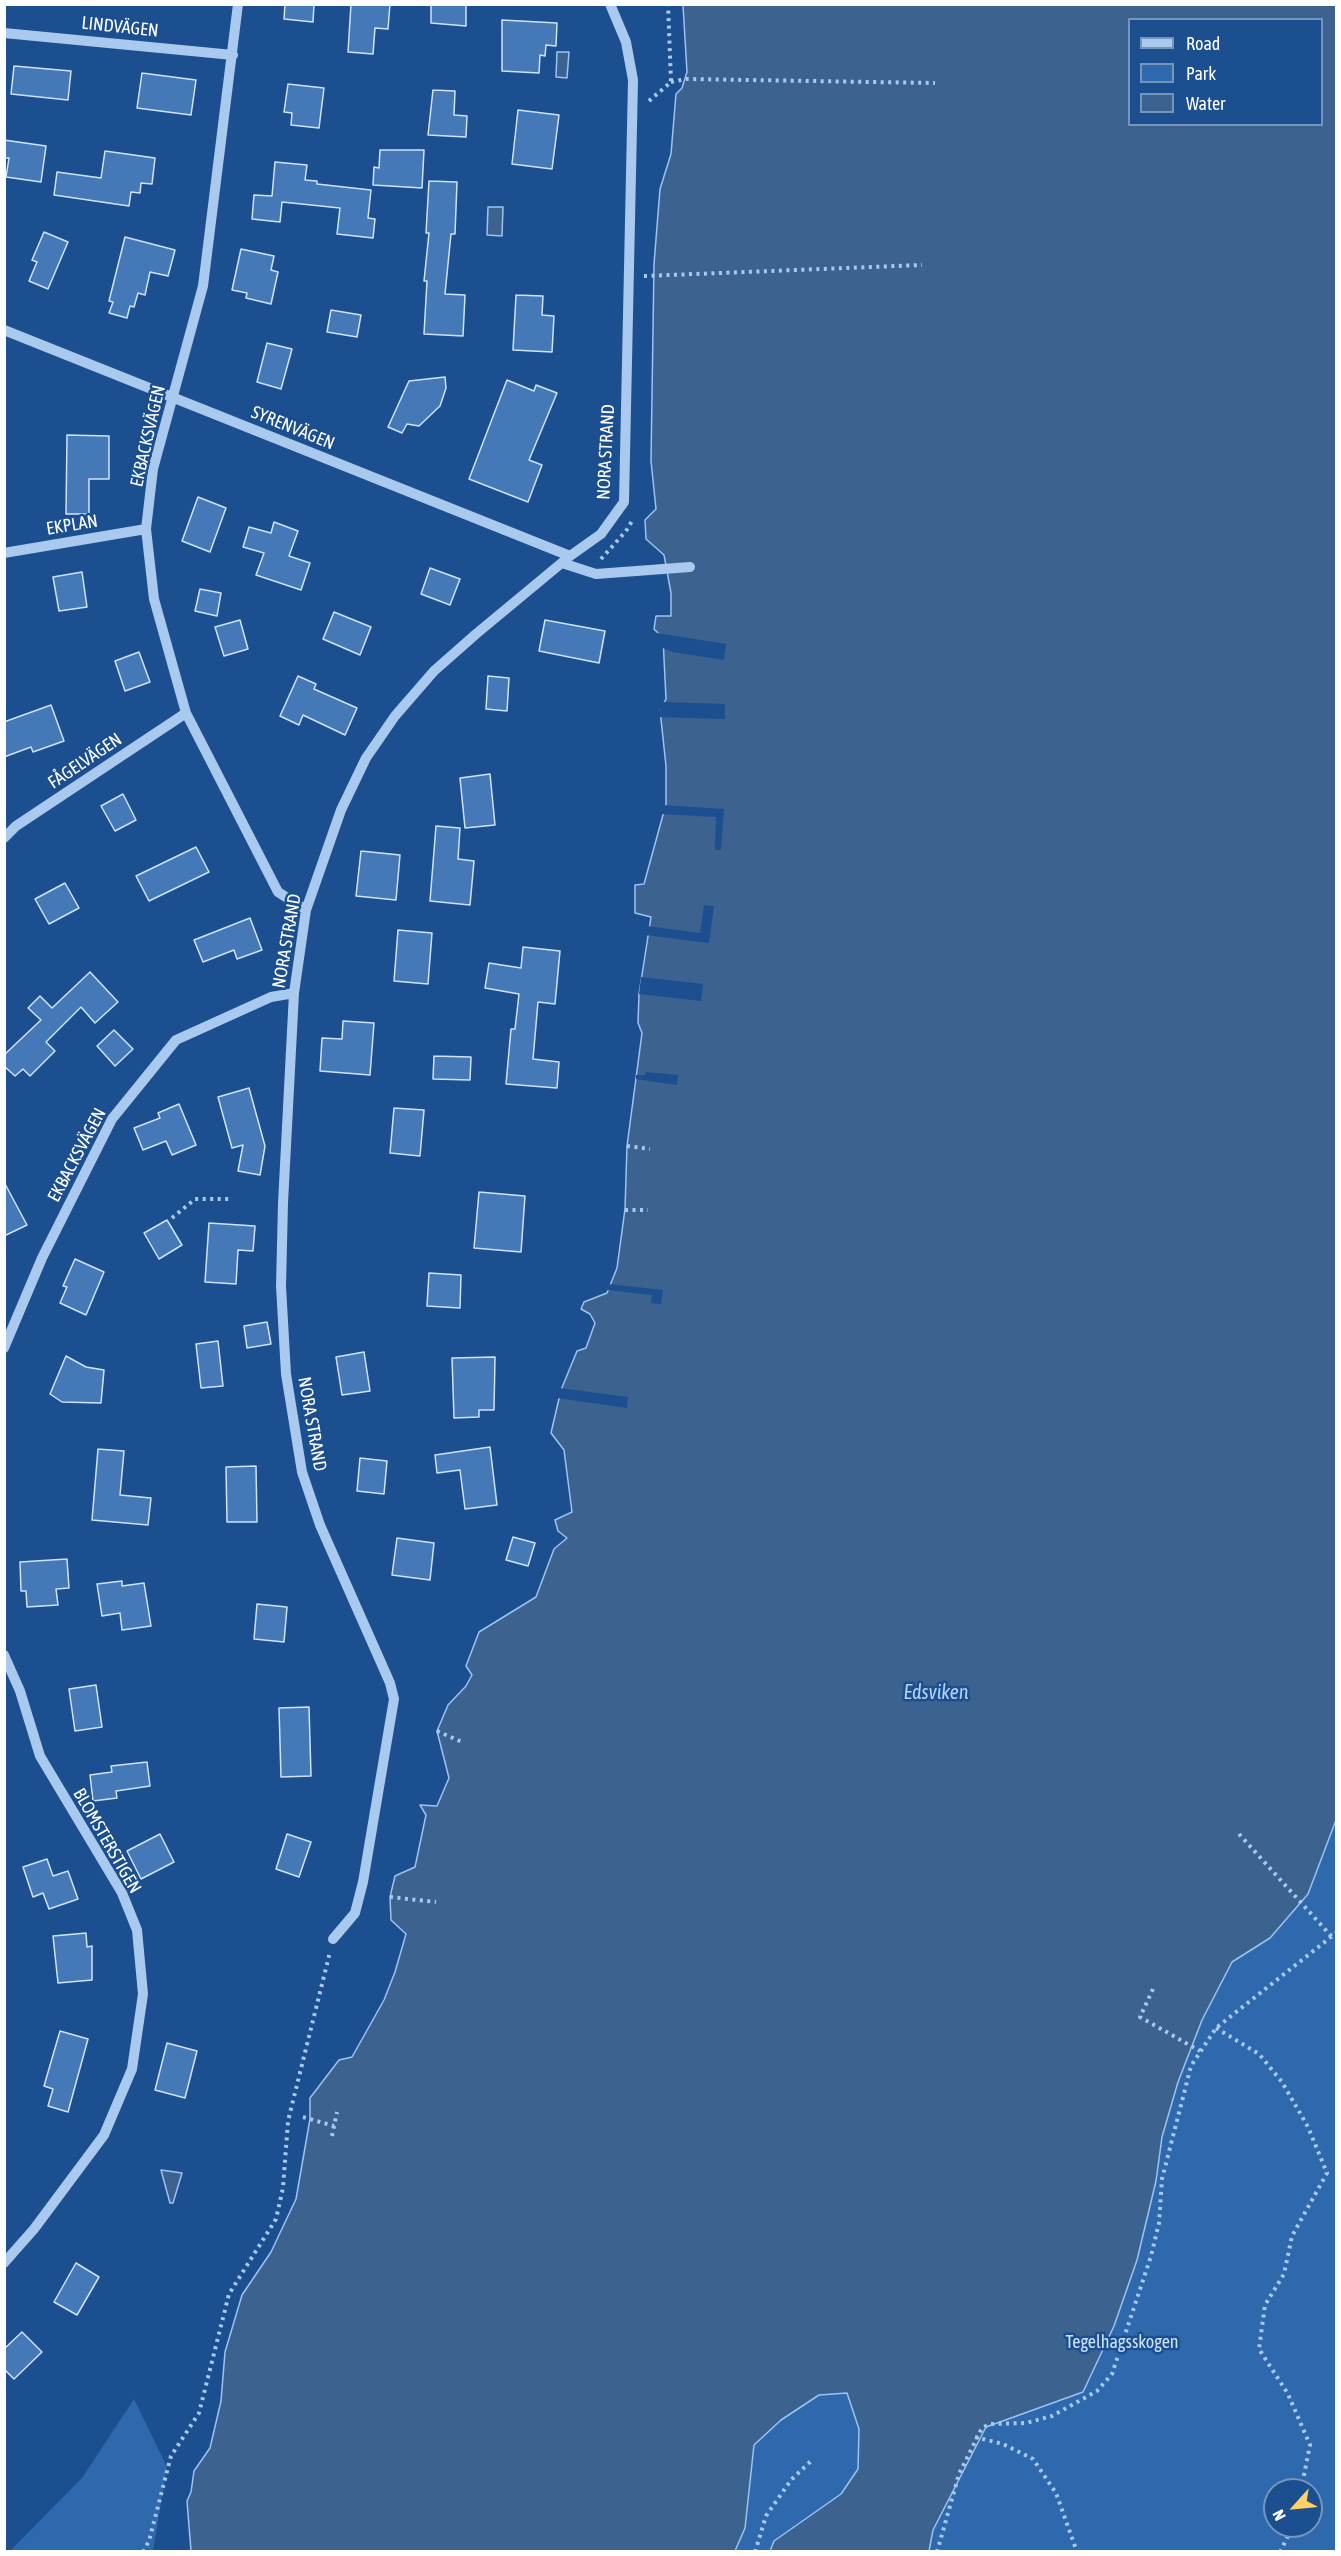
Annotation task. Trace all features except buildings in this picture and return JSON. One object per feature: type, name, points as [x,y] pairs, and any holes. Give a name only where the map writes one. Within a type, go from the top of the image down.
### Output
[{"type":"street","name":"EKBACKSVÄGEN","points":[[238,4],[203,286],[153,469],[146,529],[154,599],[186,713],[278,892],[306,910]]},
{"type":"street","name":"NORA STRAND","points":[[333,1939],[355,1913],[363,1882],[394,1699],[390,1683],[340,1574],[302,1472],[286,1374],[281,1286],[282,1213],[294,993],[306,910],[341,810],[366,758],[395,716],[434,671],[566,559],[601,534],[624,502],[633,80],[626,42],[610,4]]},
{"type":"street","name":"LINDVÄGEN","points":[[4,33],[233,55]]},
{"type":"street","name":"SYRENVÄGEN","points":[[4,330],[566,559],[596,574],[690,567]]},
{"type":"street","name":"EKPLAN","points":[[4,553],[146,529]]},
{"type":"street","name":"FÅGELVÄGEN","points":[[4,838],[16,826],[186,713]]},
{"type":"street","name":"EKBACKSVÄGEN","points":[[4,1348],[42,1258],[112,1119],[176,1040],[271,998],[294,993]]},
{"type":"street","name":"BLOMSTERSTIGEN","points":[[4,1655],[20,1691],[39,1756],[122,1893],[137,1930],[143,1994],[132,2069],[104,2135],[34,2229],[4,2263]]},
{"type":"path","points":[[668,4],[671,82]]},
{"type":"path","points":[[661,88],[671,82],[686,79],[935,83]]},
{"type":"path","points":[[644,276],[922,265]]},
{"type":"path","points":[[627,1146],[650,1149]]},
{"type":"path","points":[[172,1218],[195,1199],[232,1199]]},
{"type":"path","points":[[625,1209],[648,1210]]},
{"type":"path","points":[[437,1731],[462,1742]]},
{"type":"path","points":[[937,2552],[959,2474],[975,2437],[982,2427],[990,2424],[1026,2423],[1052,2416],[1097,2391],[1112,2374],[1151,2256],[1159,2223],[1162,2179],[1191,2066],[1200,2051],[1216,2028],[1335,1936],[1239,1834]]},
{"type":"path","points":[[390,1897],[436,1902]]},
{"type":"path","points":[[143,2552],[171,2456],[199,2413],[229,2294],[276,2219],[283,2188],[288,2121],[333,1939]]},
{"type":"path","points":[[1153,1989],[1140,2017],[1200,2051]]},
{"type":"path","points":[[1216,2028],[1259,2055],[1282,2082],[1308,2127],[1327,2173],[1292,2236],[1284,2274],[1265,2305],[1259,2349],[1288,2394],[1310,2445],[1303,2478]]},
{"type":"path","points":[[332,2136],[337,2112]]},
{"type":"path","points":[[303,2117],[334,2126]]},
{"type":"path","points":[[975,2437],[1003,2444],[1033,2459],[1056,2493],[1077,2552]]},
{"type":"path","points":[[755,2552],[766,2516],[791,2480],[811,2461]]},
{"type":"path","points":[[1280,2552],[1287,2538]]},
{"type":"green space","name":"Tegelhagsskogen","points":[[1336,1551],[1336,2551],[635,2552]]},
{"type":"green space","points":[[134,2399],[167,2467],[153,2551],[10,2551],[82,2478]]},
{"type":"water","name":"Edsviken","points":[[683,5],[1336,5],[1336,1820],[1308,1894],[1270,1938],[1232,1962],[1202,2020],[1178,2082],[1162,2137],[1156,2181],[1137,2260],[1114,2326],[1083,2392],[986,2427],[933,2530],[929,2551],[770,2551],[774,2541],[841,2494],[858,2469],[859,2429],[847,2393],[819,2395],[781,2420],[754,2445],[745,2528],[735,2551],[191,2551],[187,2501],[191,2492],[194,2471],[210,2448],[221,2401],[225,2352],[242,2295],[271,2252],[296,2199],[310,2119],[310,2098],[339,2060],[352,2057],[384,2000],[395,1972],[406,1934],[391,1920],[390,1897],[395,1876],[415,1867],[426,1815],[420,1805],[437,1806],[449,1778],[437,1731],[448,1705],[466,1686],[472,1675],[466,1666],[479,1632],[536,1597],[554,1549],[567,1538],[558,1531],[555,1520],[572,1512],[564,1450],[551,1433],[561,1390],[577,1351],[586,1348],[595,1323],[590,1314],[581,1309],[584,1302],[607,1293],[617,1268],[625,1209],[627,1146],[642,1033],[638,1023],[639,994],[651,917],[635,913],[635,885],[644,884],[666,804],[666,766],[660,710],[666,699],[663,638],[654,629],[656,616],[671,616],[671,593],[664,555],[646,539],[645,520],[656,509],[651,461],[654,264],[660,189],[671,154],[676,94],[682,88],[687,72]]},
{"type":"water","points":[[557,52],[569,52],[567,78],[556,77]]},
{"type":"water","points":[[488,207],[503,207],[502,236],[487,235]]},
{"type":"water","points":[[161,2170],[182,2173],[173,2203],[170,2203]]},
{"type":"pier","points":[[657,633],[726,644],[724,660],[673,652],[660,647]]},
{"type":"pier","points":[[661,702],[725,704],[725,719],[658,717]]},
{"type":"pier","points":[[662,805],[724,809],[721,850],[715,850],[716,817],[660,814]]},
{"type":"pier","points":[[704,905],[714,906],[709,943],[645,935],[647,926],[700,933]]},
{"type":"pier","points":[[641,977],[703,984],[701,1001],[639,994]]},
{"type":"pier","points":[[646,1072],[678,1075],[677,1085],[636,1079],[636,1075],[645,1075]]},
{"type":"pier","points":[[608,1284],[663,1290],[661,1304],[651,1303],[652,1295],[607,1290]]},
{"type":"pier","points":[[559,1388],[628,1397],[627,1408],[557,1398]]}]
